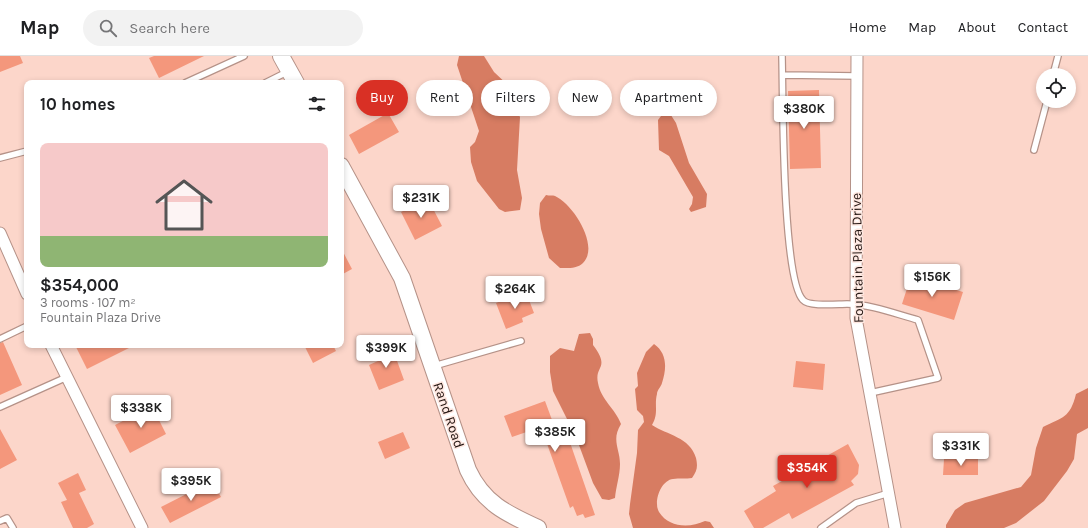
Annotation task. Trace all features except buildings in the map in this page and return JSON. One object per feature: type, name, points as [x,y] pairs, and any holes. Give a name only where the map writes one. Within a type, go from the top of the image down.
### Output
[{"type":"street","points":[[281,56],[292,77]]},
{"type":"street","name":"Fountain Plaza Drive","points":[[857,56],[856,318],[895,528]]},
{"type":"street","name":"Rand Road","points":[[344,172],[402,278],[474,484],[496,506],[510,516],[538,528]]},
{"type":"street","points":[[0,233],[24,287]]},
{"type":"street","points":[[52,348],[142,528]]},
{"type":"lane","points":[[192,80],[244,56]]},
{"type":"lane","points":[[782,56],[783,128],[788,239],[796,287],[803,300],[810,304],[856,304],[918,320],[938,378],[870,393]]},
{"type":"lane","points":[[1055,68],[1058,56]]},
{"type":"lane","points":[[783,75],[857,76]]},
{"type":"lane","points":[[278,80],[292,77]]},
{"type":"lane","points":[[1034,150],[1045,108]]},
{"type":"lane","points":[[0,158],[24,152]]},
{"type":"lane","points":[[0,339],[24,327]]},
{"type":"lane","points":[[432,366],[520,341]]},
{"type":"lane","points":[[0,406],[67,378]]},
{"type":"lane","points":[[821,528],[856,503],[889,493]]},
{"type":"lane","points":[[0,521],[7,518],[12,528]]},
{"type":"shaded area","points":[[459,56],[484,56],[494,72],[503,80],[481,80],[481,116],[520,117],[517,170],[522,198],[520,210],[505,212],[499,209],[477,181],[471,162],[470,147],[475,142],[479,131],[473,113],[473,80],[462,80],[457,65]]},
{"type":"shaded area","points":[[661,116],[672,116],[676,123],[689,163],[707,194],[706,207],[691,212],[689,209],[692,204],[693,197],[669,156],[659,150],[658,120]]},
{"type":"shaded area","points":[[546,195],[554,196],[562,200],[576,216],[582,226],[588,246],[587,256],[581,265],[572,268],[560,268],[549,258],[541,229],[539,214],[540,203]]},
{"type":"shaded area","points":[[590,333],[593,339],[593,345],[601,359],[601,366],[597,377],[600,389],[621,424],[616,440],[620,464],[615,498],[609,500],[602,499],[593,483],[576,437],[553,391],[550,372],[550,356],[560,348],[574,351],[579,334]]},
{"type":"shaded area","points":[[654,344],[664,356],[665,372],[657,393],[656,413],[652,425],[677,437],[689,445],[696,458],[697,464],[696,471],[692,478],[673,479],[665,483],[659,492],[657,508],[663,517],[674,524],[693,525],[705,521],[710,522],[714,528],[633,528],[629,514],[630,504],[637,453],[638,430],[644,422],[643,416],[637,410],[635,389],[638,386],[637,373],[646,352]]},
{"type":"shaded area","points":[[1088,388],[1088,428],[1077,434],[1074,459],[1067,471],[1044,501],[1016,523],[1004,528],[946,528],[946,525],[955,510],[965,503],[1021,487],[1031,475],[1036,448],[1043,427],[1065,416],[1074,402],[1076,394]]}]
